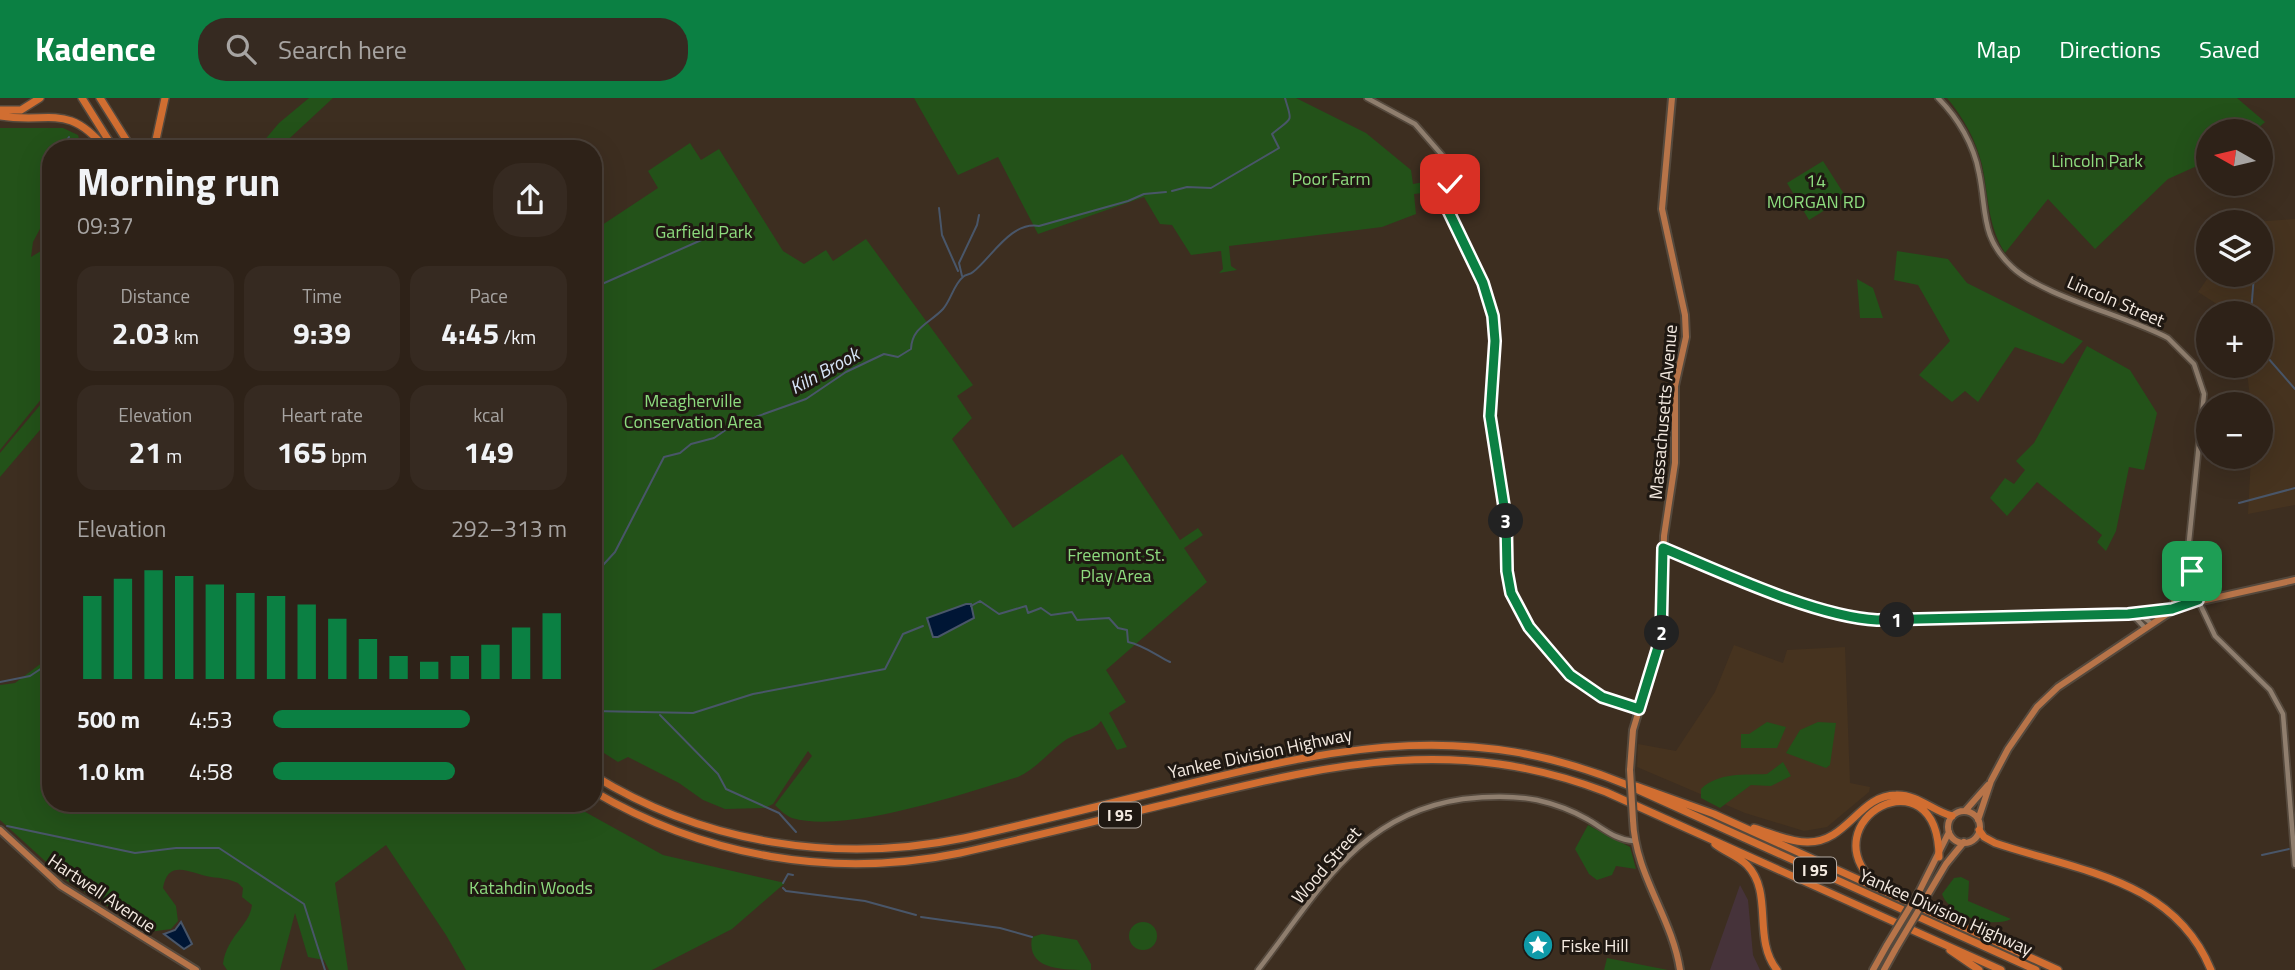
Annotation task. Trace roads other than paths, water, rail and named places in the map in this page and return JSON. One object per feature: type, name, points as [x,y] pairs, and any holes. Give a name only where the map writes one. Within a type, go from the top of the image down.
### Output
[{"type":"highway","points":[[0,110],[21,110],[40,98]]},
{"type":"highway","points":[[82,98],[108,140]]},
{"type":"highway","points":[[100,98],[126,140]]},
{"type":"highway","points":[[156,140],[164,98]]},
{"type":"highway","points":[[0,117],[65,118],[86,127],[98,140]]},
{"type":"highway","name":"Yankee Division Highway","points":[[602,780],[645,802],[713,829],[779,844],[846,850],[901,848],[964,838],[1292,759],[1369,747],[1439,744],[1508,751],[1568,764],[1621,783],[2035,970]]},
{"type":"highway","name":"Yankee Division Highway","points":[[602,796],[650,821],[720,846],[781,859],[862,865],[917,861],[960,853],[1321,768],[1380,760],[1440,758],[1508,765],[1566,778],[1606,792],[2001,970]]},
{"type":"highway","points":[[1621,783],[1651,789],[1730,821],[2058,970]]},
{"type":"highway","points":[[1730,821],[1810,842],[1838,834],[1873,802],[1891,795],[1911,797],[1952,816]]},
{"type":"highway","points":[[1882,889],[1864,871],[1857,846],[1864,821],[1880,805],[1903,801],[1926,813],[1937,830],[1939,857]]},
{"type":"highway","points":[[1979,830],[1984,837],[1995,843],[2149,895],[2188,928],[2211,970]]},
{"type":"highway","points":[[1703,835],[1742,861],[1753,874],[1760,896],[1764,946],[1777,970]]},
{"type":"highway","points":[[1942,943],[1979,970]]},
{"type":"main road","name":"Massachusetts Avenue","points":[[1672,98],[1662,209],[1685,315],[1686,337],[1675,386],[1675,463],[1663,548],[1661,637],[1632,737],[1630,770],[1634,841],[1642,870],[1674,945],[1680,970]]},
{"type":"main road","points":[[2172,609],[2188,551]]},
{"type":"main road","points":[[1949,832],[1955,839],[1964,842],[1972,840],[1979,830],[1978,820],[1992,781],[2008,749],[2042,701],[2067,680],[2172,609],[2198,600],[2295,580]]},
{"type":"main road","points":[[1872,970],[1939,857],[1952,816],[1965,811],[1992,781]]},
{"type":"main road","points":[[1965,811],[1978,820]]},
{"type":"main road","name":"Hartwell Avenue","points":[[0,830],[61,886],[196,970]]},
{"type":"main road","points":[[1884,970],[1946,864],[1964,842]]},
{"type":"street","points":[[1367,98],[1405,117],[1429,137],[1447,164],[1450,194],[1446,206],[1483,283],[1493,316],[1495,341],[1490,416],[1506,519],[1507,571],[1511,593],[1529,627],[1570,675],[1602,697],[1639,709]]},
{"type":"street","name":"Lincoln Street","points":[[1938,98],[1964,132],[1975,155],[1987,231],[2003,258],[2030,280],[2168,338],[2194,364],[2201,379],[2204,401],[2188,551],[2198,600],[2215,636],[2270,690],[2283,714],[2295,865]]},
{"type":"street","points":[[1663,548],[1783,596],[1862,619],[2128,614],[2172,609]]},
{"type":"street","points":[[2137,612],[2148,625]]},
{"type":"street","points":[[2128,614],[2138,617],[2148,625]]},
{"type":"street","name":"Wood Street","points":[[1258,970],[1357,847],[1385,825],[1420,809],[1479,797],[1525,798],[1559,806],[1616,837],[1634,841]]},
{"type":"water","points":[[971,604],[974,618],[938,637],[933,637],[927,618]]},
{"type":"water","points":[[181,922],[192,944],[184,949],[164,934],[175,930]]},
{"type":"waterway","name":"Kiln Brook","points":[[1172,191],[1187,187],[1211,188],[1279,148],[1272,134],[1289,119],[1285,98]]},
{"type":"waterway","name":"Kiln Brook","points":[[602,566],[615,552],[664,457],[680,453],[691,444],[714,438],[733,425],[806,399],[846,372],[884,354],[898,357],[911,349],[918,330],[943,309],[960,280],[973,272],[1011,234],[1020,229],[1128,201],[1144,194],[1166,192]]},
{"type":"waterway","points":[[939,208],[942,235],[958,271]]},
{"type":"waterway","points":[[962,276],[959,263],[979,215]]},
{"type":"waterway","points":[[602,284],[706,238]]},
{"type":"waterway","points":[[2252,301],[2253,287]]},
{"type":"waterway","points":[[2273,364],[2295,389]]},
{"type":"waterway","points":[[2239,503],[2295,488]]},
{"type":"waterway","name":"Kiln Brook","points":[[971,606],[980,601],[999,614],[1026,606],[1028,613],[1041,608],[1051,615],[1072,612],[1077,620],[1109,618],[1118,628],[1127,630],[1128,642],[1170,662]]},
{"type":"waterway","name":"Kiln Brook","points":[[602,711],[693,713],[753,694],[885,669],[903,634],[923,626]]},
{"type":"waterway","name":"Kiln Brook","points":[[0,682],[30,676],[42,668]]},
{"type":"waterway","points":[[660,715],[718,774],[726,789],[779,813],[796,832]]},
{"type":"waterway","points":[[7,826],[135,853],[176,848],[219,848],[304,904],[325,970]]},
{"type":"waterway","points":[[2262,855],[2289,849]]},
{"type":"waterway","points":[[783,883],[788,874],[793,875]]},
{"type":"waterway","points":[[783,888],[786,891],[865,901],[916,915]]},
{"type":"waterway","points":[[921,917],[1000,928],[1032,937]]},
{"type":"place","name":"Fiske Hill","points":[[1538,945]]},
{"type":"park label","name":"Lincoln Park","points":[[2097,160]]},
{"type":"park label","name":"Poor Farm","points":[[1331,178]]},
{"type":"park label","name":"14 MORGAN RD","points":[[1816,190]]},
{"type":"park label","name":"Garfield Park","points":[[704,231]]},
{"type":"park label","name":"Meagherville Conservation Area","points":[[693,410]]},
{"type":"park label","name":"Freemont St. Play Area","points":[[1116,564]]},
{"type":"park label","name":"Katahdin Woods","points":[[531,887]]}]
